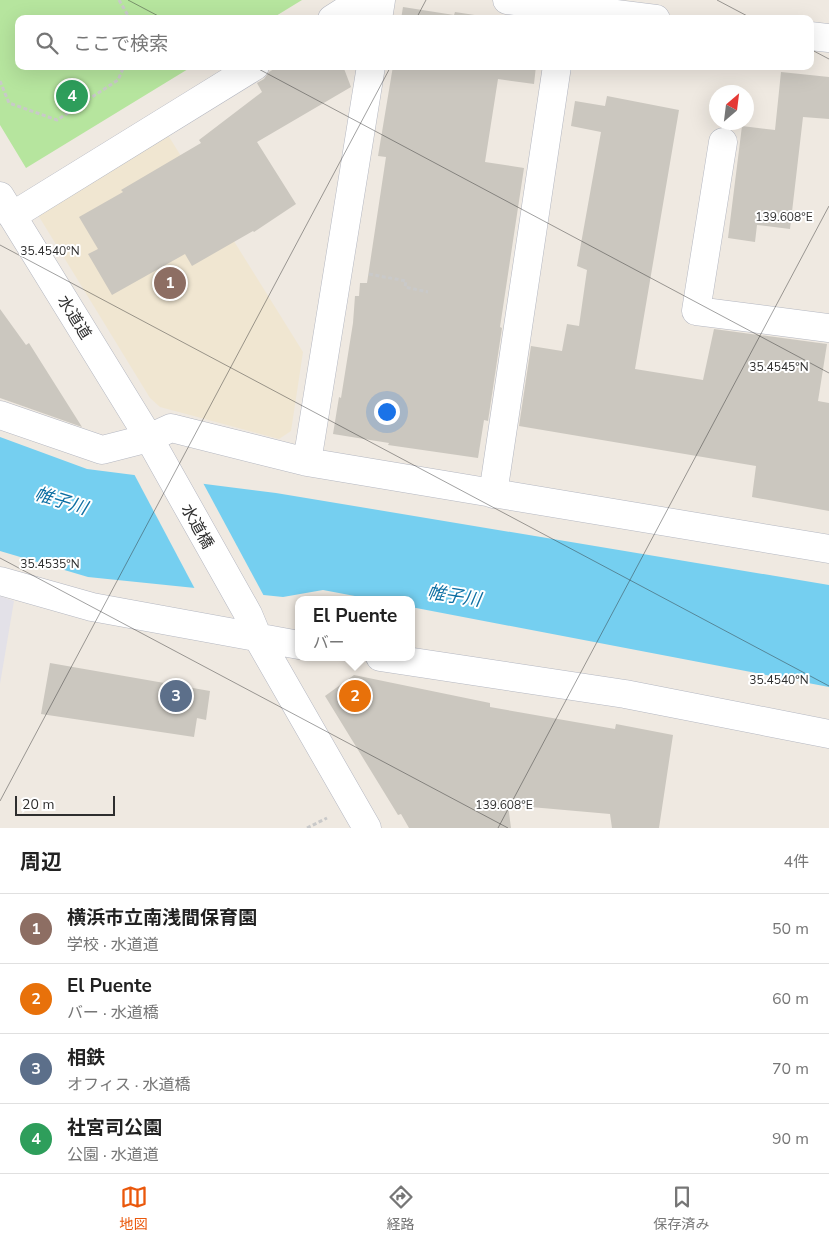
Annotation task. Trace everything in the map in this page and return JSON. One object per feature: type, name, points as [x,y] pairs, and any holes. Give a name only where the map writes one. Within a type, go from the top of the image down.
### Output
[{"type":"street","points":[[338,15],[362,0]]},
{"type":"street","points":[[379,15],[381,0]]},
{"type":"street","points":[[507,0],[564,13],[646,12]]},
{"type":"street","points":[[814,36],[829,38]]},
{"type":"street","points":[[6,206],[248,70]]},
{"type":"street","points":[[306,462],[370,70]]},
{"type":"street","points":[[493,494],[556,70]]},
{"type":"street","points":[[723,142],[696,311],[829,328]]},
{"type":"street","name":"水道道","points":[[6,206],[149,438]]},
{"type":"street","points":[[0,415],[102,450],[149,438],[171,428],[306,462],[829,549]]},
{"type":"street","name":"水道橋","points":[[149,438],[367,828]]},
{"type":"street","points":[[0,581],[92,607],[253,626],[295,642]]},
{"type":"street","points":[[406,661],[625,694],[829,734]]},
{"type":"path","points":[[119,0],[128,15]]},
{"type":"path","points":[[0,81],[9,103],[57,120],[118,80],[122,70]]},
{"type":"path","points":[[339,269],[406,281],[405,287],[428,292]]},
{"type":"path","points":[[307,828],[334,814]]},
{"type":"shaded area","points":[[166,132],[303,352],[291,431],[279,439],[160,407],[150,398],[38,215]]},
{"type":"shaded area","points":[[0,596],[14,601],[0,684]]},
{"type":"green space","points":[[0,0],[302,0],[278,15],[15,15],[15,70],[186,70],[26,168],[0,125]]},
{"type":"water","name":"帷子川","points":[[0,437],[87,469],[276,493],[829,585],[829,687],[415,608],[415,596],[355,596],[323,590],[283,597],[88,577],[0,551]]},
{"type":"pier","points":[[133,472],[202,481],[265,598],[196,591]]},
{"type":"building","points":[[403,7],[454,15],[402,15]]},
{"type":"building","points":[[455,12],[475,15],[454,15]]},
{"type":"building","points":[[272,70],[345,70],[351,87],[257,142],[296,204],[254,232],[192,266],[185,254],[112,295],[88,254],[98,249],[79,217],[201,143],[199,140],[262,92],[257,83],[264,79]]},
{"type":"building","points":[[392,70],[536,70],[534,84],[498,79],[485,162],[524,168],[488,421],[484,420],[478,458],[388,445],[389,443],[333,434],[353,323],[355,296],[359,296],[360,283],[367,283],[386,157],[378,156]]},
{"type":"building","points":[[781,72],[829,77],[829,119],[803,117],[790,229],[757,225],[755,242],[728,238],[742,130],[754,130],[754,127],[775,130]]},
{"type":"building","points":[[607,96],[679,110],[635,369],[703,380],[714,329],[827,344],[818,401],[829,403],[829,511],[752,497],[756,466],[519,426],[531,346],[562,351],[567,324],[579,326],[587,270],[577,266],[601,132],[571,126],[575,101],[605,106]]},
{"type":"building","points":[[0,309],[26,345],[29,343],[82,427],[0,398]]},
{"type":"building","points":[[50,663],[210,691],[206,720],[197,718],[194,737],[41,714]]},
{"type":"building","points":[[354,675],[490,703],[490,707],[615,729],[616,724],[673,735],[659,828],[612,828],[610,814],[508,805],[511,828],[409,828],[401,814],[398,815],[325,696]]},
{"type":"place","name":"社宮司公園","points":[[72,96]]},
{"type":"place","name":"横浜市立南浅間保育園","points":[[170,283]]},
{"type":"place","name":"相鉄","points":[[176,696]]},
{"type":"place","name":"El Puente","points":[[355,696]]}]
